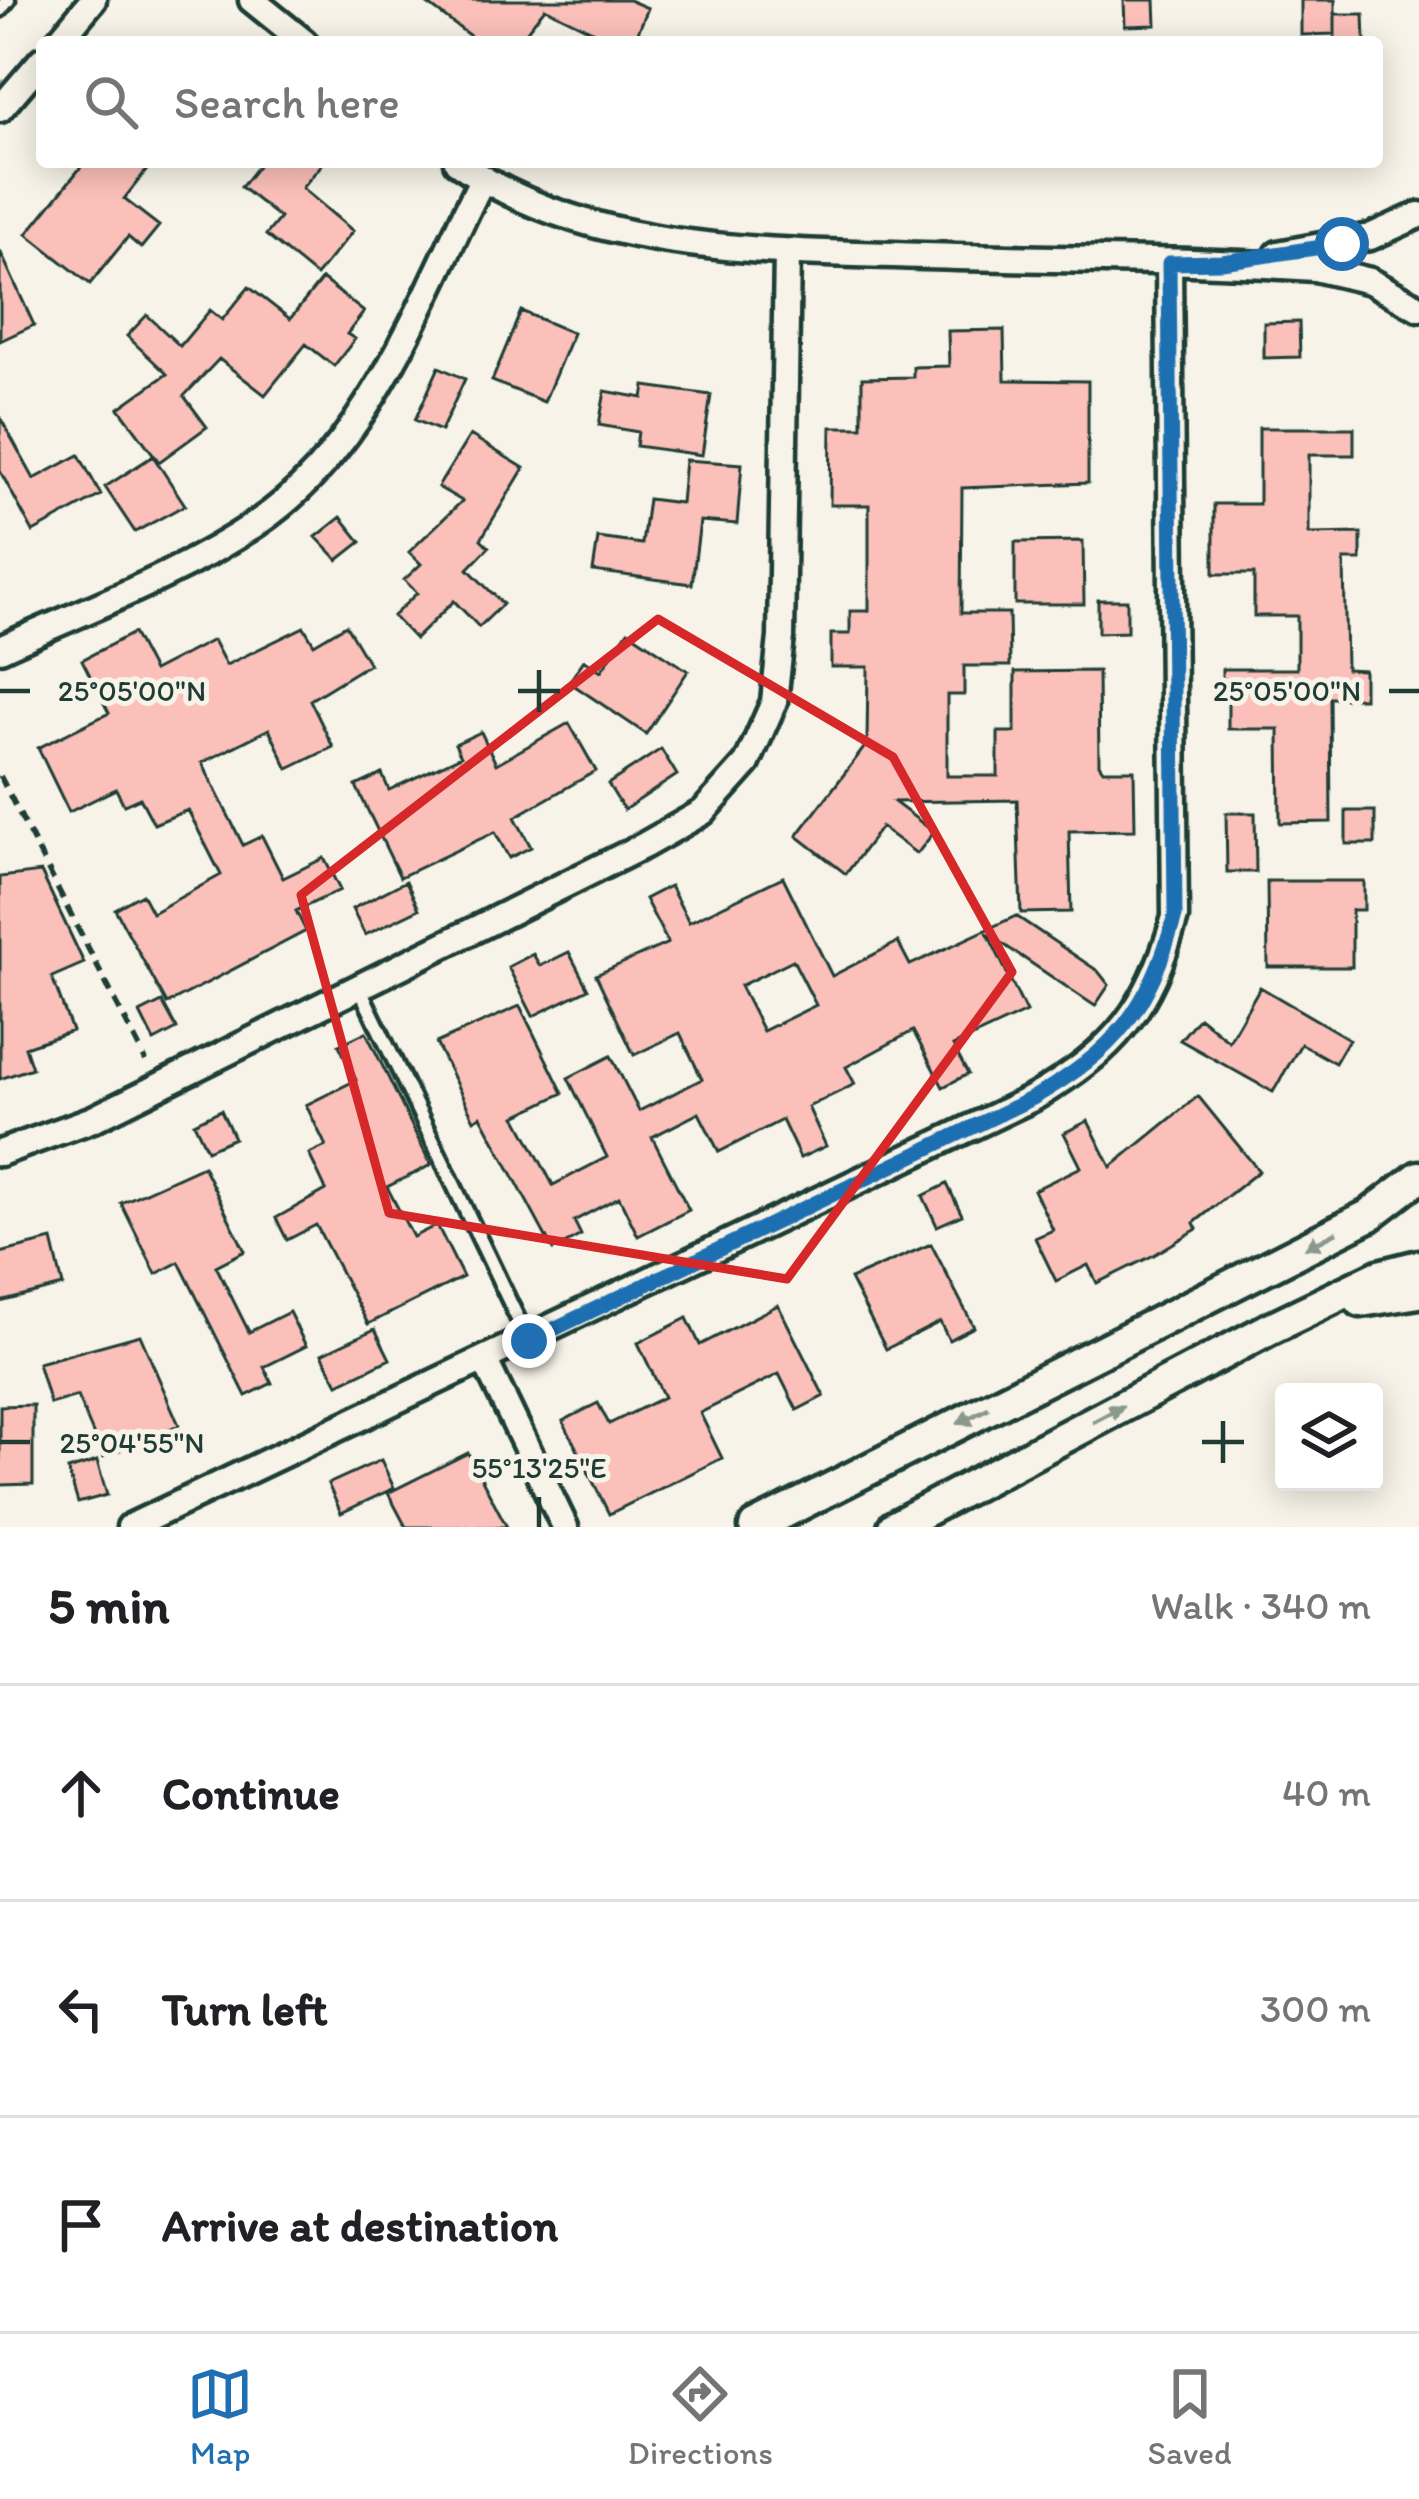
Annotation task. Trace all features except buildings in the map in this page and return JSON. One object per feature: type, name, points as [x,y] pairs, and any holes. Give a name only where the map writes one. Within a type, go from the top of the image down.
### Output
[{"type":"street","points":[[63,36],[93,0]]},
{"type":"street","points":[[252,0],[297,36]]},
{"type":"street","points":[[2,104],[36,67]]},
{"type":"street","points":[[465,168],[482,180],[631,232],[787,252],[1222,262],[1341,273],[1370,281],[1419,308]]},
{"type":"street","points":[[0,650],[201,555],[258,523],[308,481],[350,431],[482,180]]},
{"type":"street","points":[[1222,262],[1342,244],[1419,215]]},
{"type":"street","points":[[0,1153],[40,1143],[159,1086],[703,812],[747,763],[774,703],[781,637],[787,252]]},
{"type":"street","points":[[130,1527],[529,1341],[1068,1078],[1128,1026],[1159,974],[1175,916],[1169,263]]},
{"type":"street","points":[[755,1527],[1368,1216],[1419,1178]]},
{"type":"street","points":[[893,1527],[1269,1329],[1379,1276],[1419,1266]]},
{"type":"street","points":[[1269,1329],[1373,1298],[1419,1292]]},
{"type":"street","points":[[485,1361],[565,1527]]},
{"type":"lane","points":[[0,10],[8,0]]},
{"type":"lane","points":[[359,987],[529,1341]]},
{"type":"path","points":[[0,776],[159,1086]]},
{"type":"highlighted area","points":[[658,619],[893,757],[1012,972],[787,1279],[389,1213],[301,895]]},
{"type":"route","points":[[529,1341],[1033,1098],[1085,1068],[1128,1026],[1159,974],[1175,916],[1169,263],[1222,262],[1342,244]]}]
